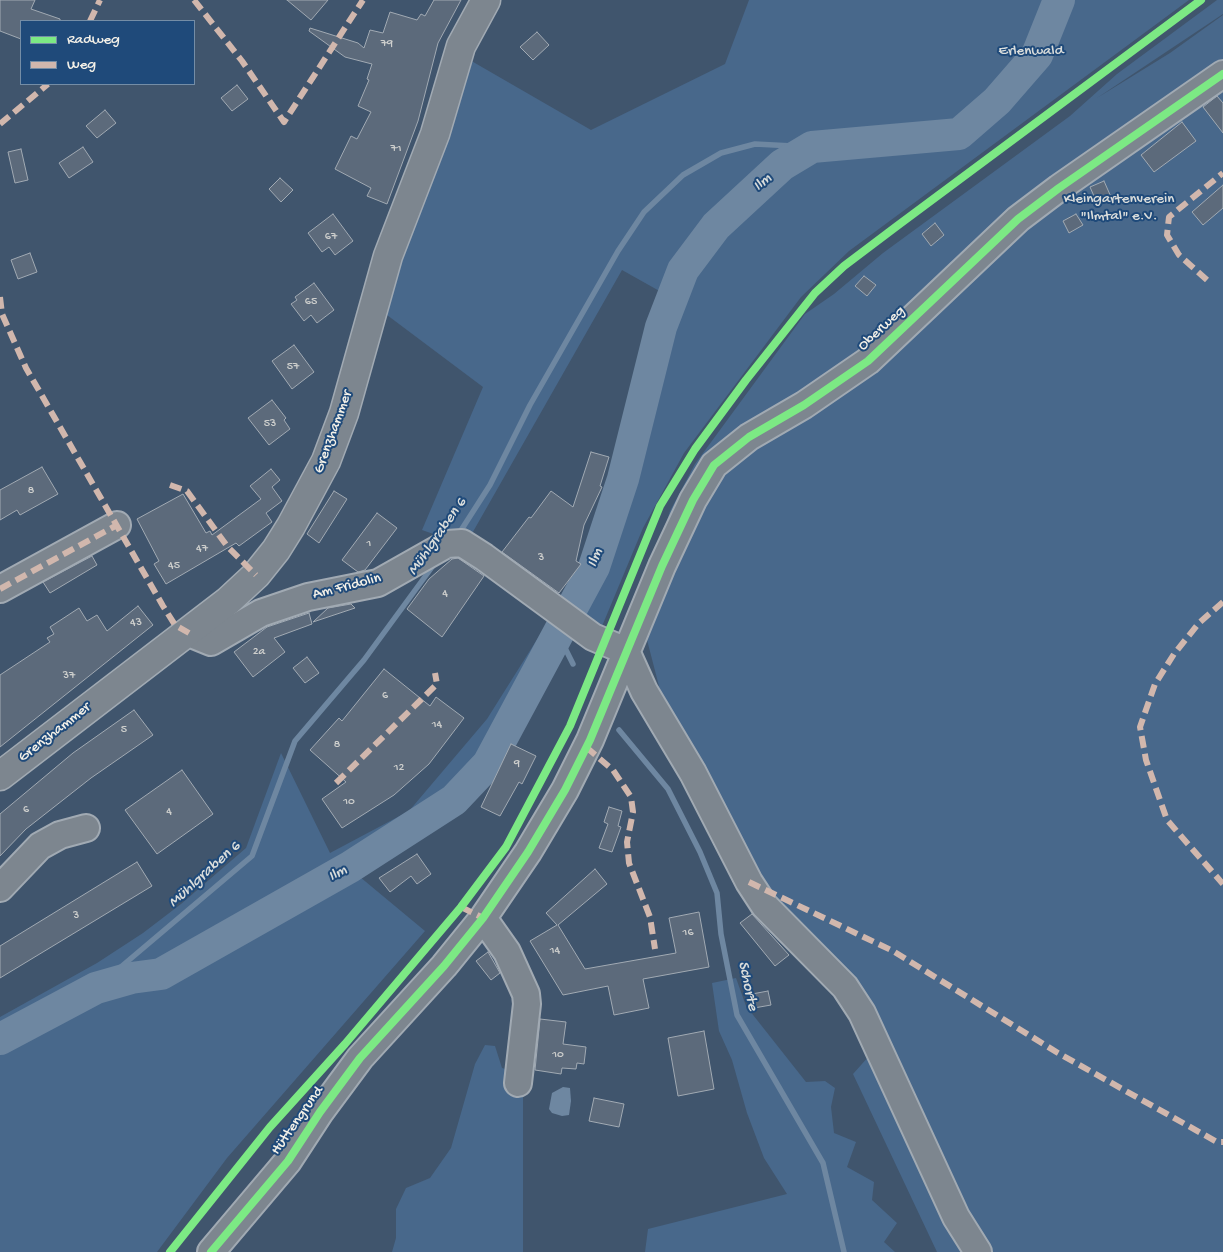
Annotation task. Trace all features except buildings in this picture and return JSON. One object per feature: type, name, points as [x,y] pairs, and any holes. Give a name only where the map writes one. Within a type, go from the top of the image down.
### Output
[{"type":"main road","name":"Grenzhammer","points":[[0,776],[89,706],[189,633],[242,588],[276,550],[326,461],[344,413],[388,256],[436,134],[461,46],[486,0]]},
{"type":"street","name":"Oberweg","points":[[626,651],[693,500],[714,465],[749,437],[804,405],[868,362],[1018,220],[1059,188],[1223,74]]},
{"type":"street","points":[[0,589],[117,525]]},
{"type":"street","name":"Am Fridolin","points":[[189,633],[211,642],[261,613],[285,604],[337,590],[378,582],[454,544],[484,557],[593,638],[626,651]]},
{"type":"street","name":"Hüttengrund","points":[[211,1252],[288,1160],[320,1112],[360,1058],[444,966],[483,918],[528,852],[565,790],[590,740],[626,651]]},
{"type":"street","points":[[626,651],[644,690],[692,773],[759,897],[783,927],[845,987],[862,1013],[956,1217],[978,1252]]},
{"type":"street","points":[[0,888],[40,846],[60,835],[86,828]]},
{"type":"street","points":[[483,918],[507,952],[526,994],[527,1004],[518,1084]]},
{"type":"green space","name":"Erlenwald","points":[[749,0],[1189,0],[849,251],[801,297],[684,453],[643,528],[600,631],[563,606],[600,570],[615,477],[663,293],[622,270],[470,537],[442,537],[422,530],[483,387],[383,312],[468,59],[591,130],[725,64]]},
{"type":"green space","name":"Kleingartenverein \"Ilmtal\" e.V.","points":[[1217,0],[1223,0],[1223,14],[1097,98],[1170,53],[1223,15],[1223,1252],[937,1252],[853,1074],[886,1037],[851,979],[764,892],[660,690],[646,636],[720,465],[872,368],[936,309],[904,314],[880,339],[852,363],[715,453],[670,537],[660,543],[670,511],[695,464],[805,314],[834,294],[883,253],[1070,116],[1117,74]]},
{"type":"green space","points":[[553,614],[572,636],[486,775],[467,799],[404,842],[354,872],[425,931],[227,1158],[157,1252],[0,1252],[0,1017],[97,963],[143,933],[181,904],[246,848],[281,753],[330,853],[409,811],[487,719]]},
{"type":"green space","points":[[736,978],[746,1006],[806,1082],[825,1081],[835,1088],[831,1107],[834,1133],[856,1142],[847,1167],[874,1182],[872,1200],[897,1223],[884,1242],[895,1252],[645,1252],[648,1229],[787,1194],[764,1158],[747,1113],[732,1060],[719,1031],[712,983]]},
{"type":"green space","points":[[485,1045],[495,1046],[502,1068],[523,1074],[523,1252],[392,1252],[396,1238],[396,1209],[406,1188],[430,1178],[451,1148],[475,1064]]},
{"type":"shaded area","points":[[563,1087],[570,1088],[571,1101],[569,1115],[562,1116],[552,1113],[549,1109],[552,1093]]},
{"type":"waterway","name":"Ilm","points":[[0,1039],[96,988],[131,978],[161,974],[350,867],[454,800],[488,764],[594,567],[623,479],[661,327],[683,270],[716,226],[782,165],[812,147],[959,134],[997,101],[1037,55],[1059,0]]},
{"type":"waterway","name":"Mühlgraben 6","points":[[458,535],[490,485],[530,405],[618,251],[644,212],[683,175],[721,153],[755,144],[812,147]]},
{"type":"waterway","name":"Mühlgraben 6","points":[[96,988],[252,856],[295,741],[364,660],[435,563]]},
{"type":"waterway","name":"Schorte","points":[[558,634],[573,664]]},
{"type":"waterway","name":"Schorte","points":[[619,730],[668,789],[700,852],[717,893],[721,934],[737,1015],[823,1163],[844,1252]]},
{"type":"marked path","points":[[90,20],[100,0]]},
{"type":"marked path","points":[[194,0],[242,61],[284,122],[363,0]]},
{"type":"marked path","points":[[0,124],[47,85]]},
{"type":"marked path","points":[[1207,280],[1179,255],[1167,235],[1169,217],[1223,173]]},
{"type":"marked path","points":[[0,297],[2,314],[26,368],[163,606],[175,625],[189,633]]},
{"type":"marked path","points":[[170,485],[187,491],[227,546],[256,575]]},
{"type":"marked path","points":[[0,589],[117,525]]},
{"type":"marked path","points":[[1223,602],[1199,623],[1174,654],[1155,684],[1140,727],[1146,760],[1167,820],[1223,884]]},
{"type":"marked path","points":[[336,783],[437,684],[435,673]]},
{"type":"marked path","points":[[586,747],[613,770],[631,797],[633,812],[627,842],[629,863],[650,917],[655,949]]},
{"type":"marked path","points":[[749,882],[893,951],[1058,1053],[1217,1142],[1223,1142]]},
{"type":"marked path","points":[[461,907],[483,918]]},
{"type":"cycle path","points":[[170,1252],[270,1127],[345,1044],[461,907],[506,847],[570,726],[660,506],[695,449],[746,380],[815,293],[844,266],[1201,0]]},
{"type":"cycle path","points":[[211,1252],[288,1161],[320,1112],[360,1058],[444,966],[483,918],[528,852],[565,790],[590,740],[662,566],[693,500],[714,465],[749,437],[804,405],[868,361],[1018,219],[1059,188],[1223,74]]}]
